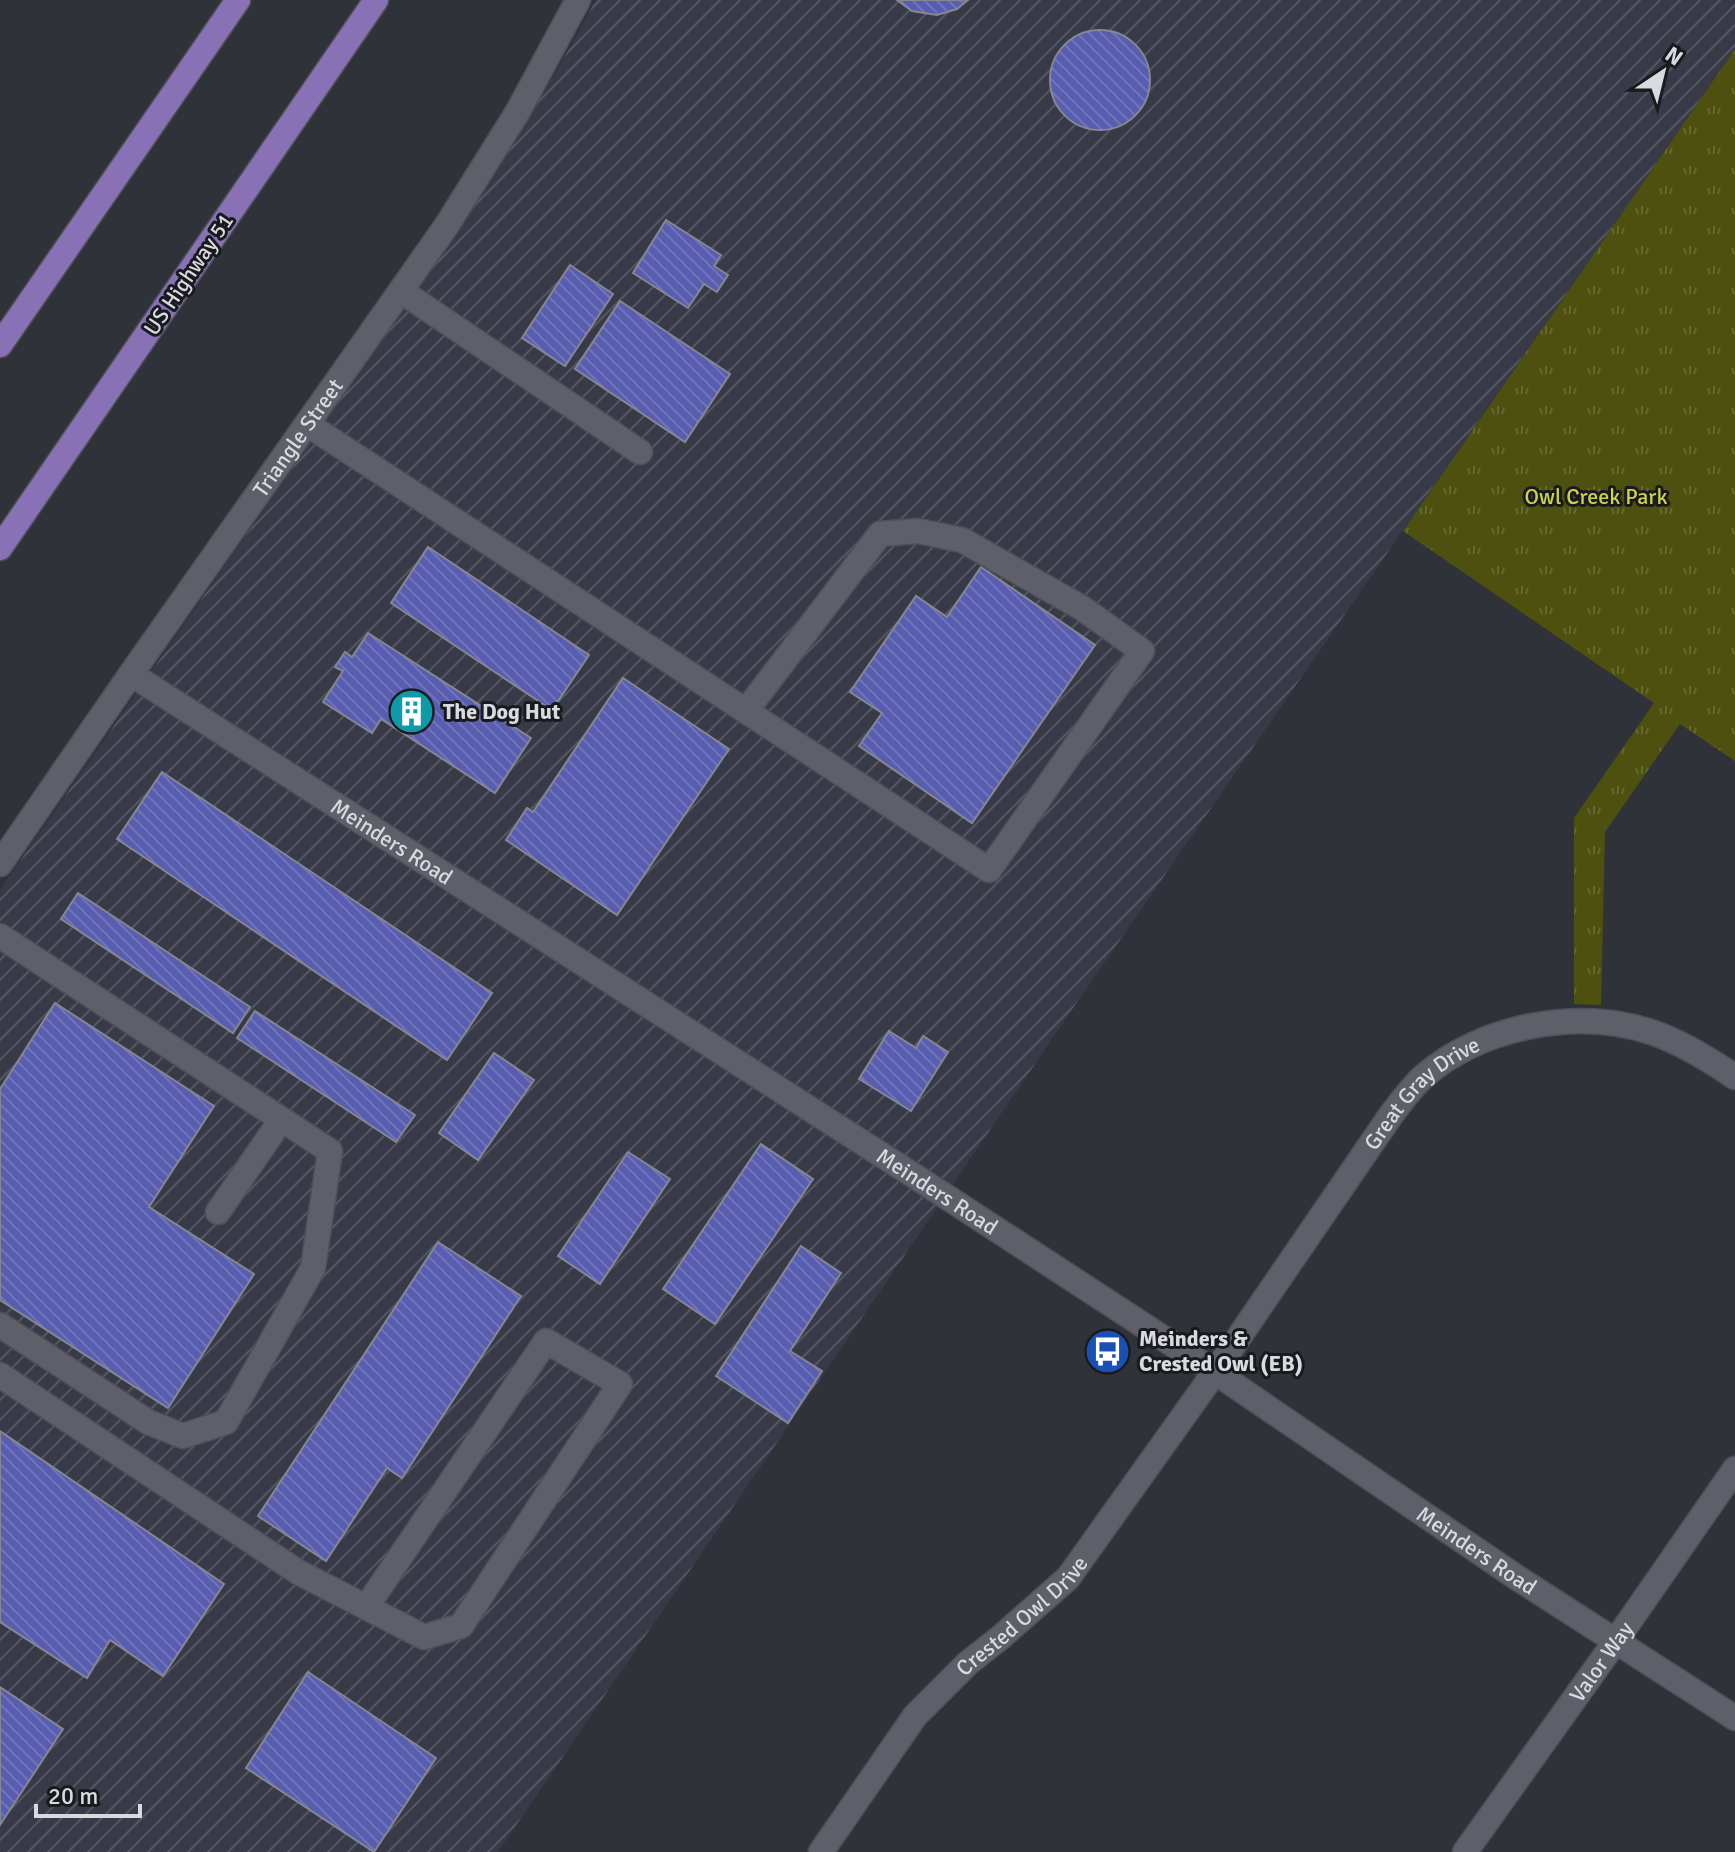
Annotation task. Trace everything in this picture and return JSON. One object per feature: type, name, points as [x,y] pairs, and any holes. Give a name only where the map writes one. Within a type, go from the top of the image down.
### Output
[{"type":"main road","points":[[0,345],[238,0]]},
{"type":"main road","name":"US Highway 51","points":[[0,548],[376,0]]},
{"type":"street","name":"Triangle Street","points":[[0,864],[447,225],[517,113],[578,0]]},
{"type":"street","points":[[401,291],[640,452]]},
{"type":"street","points":[[307,424],[989,870],[1142,651],[1082,608],[962,540],[918,531],[880,534],[746,711]]},
{"type":"street","name":"Meinders Road","points":[[131,674],[913,1175],[1215,1372],[1516,1577],[1735,1718]]},
{"type":"street","points":[[0,936],[330,1151],[313,1268],[226,1422],[183,1436],[148,1422],[0,1325]]},
{"type":"street","name":"Great Gray Drive","points":[[1215,1372],[1391,1115],[1421,1078],[1446,1059],[1496,1035],[1544,1023],[1579,1021],[1654,1033],[1697,1053],[1735,1077]]},
{"type":"street","points":[[218,1212],[281,1120]]},
{"type":"street","points":[[0,1375],[298,1572],[424,1637],[461,1626],[620,1384],[546,1341],[367,1606]]},
{"type":"street","name":"Crested Owl Drive","points":[[821,1852],[915,1716],[968,1663],[1068,1578],[1215,1372]]},
{"type":"street","name":"Valor Way","points":[[1465,1852],[1735,1469]]},
{"type":"shaded area","points":[[596,0],[1735,0],[1735,49],[1071,1011],[498,1852],[0,1852],[0,890],[368,359],[513,142]]},
{"type":"green space","name":"Owl Creek Park","points":[[1735,49],[1735,761],[1680,724],[1605,832],[1601,1005],[1574,1004],[1574,818],[1654,703],[1403,531]]},
{"type":"building","points":[[897,0],[968,0],[957,9],[937,15],[912,11]]},
{"type":"building","points":[[1100,30],[1119,33],[1136,44],[1147,61],[1150,80],[1147,99],[1136,116],[1119,127],[1100,130],[1081,127],[1064,116],[1053,99],[1050,80],[1053,61],[1064,44],[1081,33]]},
{"type":"building","points":[[666,220],[721,255],[714,266],[728,275],[717,292],[704,284],[688,308],[633,273]]},
{"type":"building","points":[[570,265],[613,294],[565,366],[522,338]]},
{"type":"building","points":[[620,301],[730,374],[685,442],[575,369]]},
{"type":"building","points":[[428,547],[589,655],[552,710],[391,603]]},
{"type":"building","points":[[981,567],[1095,645],[972,823],[859,746],[882,713],[850,692],[916,596],[947,617]]},
{"type":"building","name":"The Dog Hut","points":[[368,633],[531,738],[495,793],[381,719],[372,733],[323,702],[343,671],[335,667],[345,652],[352,657]]},
{"type":"building","points":[[623,678],[729,749],[617,915],[506,840],[527,808],[533,812]]},
{"type":"building","points":[[162,772],[492,993],[447,1060],[117,839]]},
{"type":"building","points":[[78,893],[250,1007],[233,1033],[61,919]]},
{"type":"building","points":[[55,1003],[214,1106],[149,1207],[254,1274],[168,1408],[0,1300],[0,1089]]},
{"type":"building","points":[[255,1011],[415,1115],[396,1142],[237,1038]]},
{"type":"building","points":[[889,1031],[916,1048],[923,1036],[948,1052],[911,1111],[859,1079]]},
{"type":"building","points":[[494,1053],[534,1080],[478,1160],[439,1133]]},
{"type":"building","points":[[761,1144],[813,1179],[715,1324],[663,1289]]},
{"type":"building","points":[[628,1152],[670,1179],[600,1284],[558,1256]]},
{"type":"building","points":[[438,1242],[521,1296],[402,1478],[387,1468],[326,1561],[258,1516]]},
{"type":"building","points":[[801,1246],[841,1273],[790,1351],[822,1371],[788,1423],[716,1376]]},
{"type":"building","points":[[0,1431],[224,1584],[163,1676],[110,1640],[87,1678],[0,1622]]},
{"type":"building","points":[[308,1672],[436,1758],[374,1852],[246,1768]]},
{"type":"building","points":[[0,1687],[63,1729],[0,1825]]},
{"type":"place","name":"The Dog Hut","points":[[412,711]]},
{"type":"place","name":"Meinders & Crested Owl (EB)","points":[[1108,1351]]}]
